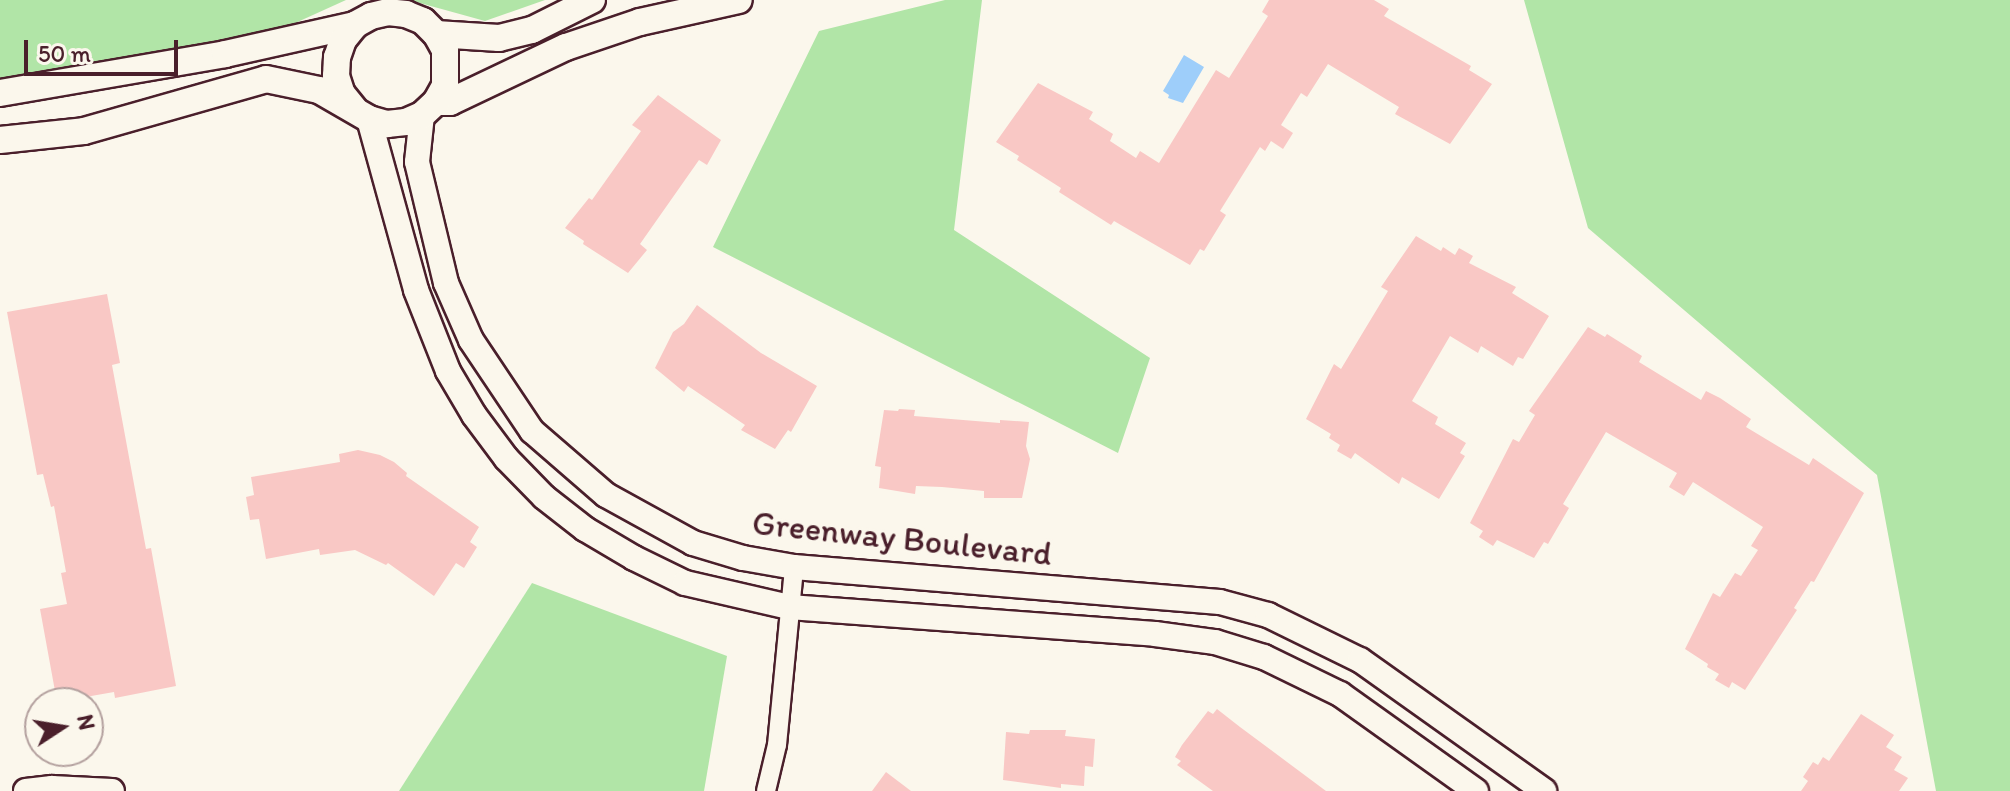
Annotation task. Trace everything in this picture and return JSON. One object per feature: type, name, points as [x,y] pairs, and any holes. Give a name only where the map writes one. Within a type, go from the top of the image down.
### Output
[{"type":"main road","points":[[436,34],[499,38],[532,30],[592,0]]},
{"type":"main road","points":[[0,140],[84,131],[266,79],[319,90],[361,114],[397,123],[450,102],[566,47],[640,22],[739,0]]},
{"type":"main road","points":[[0,93],[225,54],[355,25],[371,16],[388,12],[406,14],[423,21],[436,34],[445,50],[445,86],[429,108]]},
{"type":"main road","points":[[355,25],[340,49],[336,76],[342,94],[361,114]]},
{"type":"street","name":"Greenway Boulevard","points":[[429,108],[417,162],[446,283],[471,340],[532,431],[606,495],[693,543],[743,558],[794,567],[1157,595],[1220,602],[1268,615],[1360,660],[1544,791]]},
{"type":"street","points":[[361,114],[430,332],[474,415],[506,458],[544,497],[585,529],[685,583],[789,607],[1155,634],[1215,642],[1264,657],[1340,694],[1476,791]]},
{"type":"street","points":[[766,791],[777,745],[794,567]]},
{"type":"street","points":[[26,791],[52,788],[112,791]]},
{"type":"green space","points":[[0,0],[346,0],[271,34],[0,78]]},
{"type":"green space","points":[[409,0],[545,0],[485,21]]},
{"type":"green space","points":[[945,0],[982,0],[954,230],[1150,358],[1118,453],[713,247],[819,31]]},
{"type":"green space","points":[[1524,0],[2010,0],[2010,791],[1936,791],[1877,475],[1588,228]]},
{"type":"green space","points":[[532,583],[727,656],[704,791],[399,791]]},
{"type":"water","points":[[1184,55],[1204,67],[1183,103],[1168,98],[1169,95],[1163,91]]},
{"type":"building","points":[[1269,0],[1374,0],[1389,9],[1384,16],[1471,66],[1469,70],[1492,84],[1450,144],[1395,114],[1399,107],[1328,64],[1307,97],[1301,93],[1281,125],[1293,133],[1283,149],[1271,141],[1265,151],[1260,147],[1220,211],[1226,215],[1204,251],[1200,249],[1190,265],[1114,221],[1111,225],[1059,192],[1061,188],[1017,160],[1019,156],[996,142],[1038,83],[1093,112],[1089,119],[1113,134],[1110,141],[1136,158],[1140,151],[1159,163],[1216,70],[1229,78],[1268,16],[1262,12]]},
{"type":"building","points":[[658,95],[721,140],[707,165],[699,160],[640,244],[647,250],[628,273],[583,244],[584,241],[565,228],[589,198],[592,200],[641,131],[632,125]]},
{"type":"building","points":[[1416,236],[1441,251],[1443,247],[1455,255],[1459,248],[1473,256],[1469,263],[1516,287],[1512,293],[1549,316],[1523,359],[1518,357],[1513,366],[1481,346],[1478,353],[1450,336],[1412,401],[1438,417],[1435,424],[1466,443],[1460,453],[1465,456],[1439,499],[1402,477],[1399,484],[1355,453],[1351,459],[1337,451],[1340,445],[1329,438],[1331,434],[1306,419],[1334,364],[1341,369],[1388,291],[1381,287]]},
{"type":"building","points":[[107,294],[120,363],[112,365],[146,549],[151,548],[176,686],[115,698],[114,692],[104,694],[104,687],[54,687],[40,609],[67,604],[61,573],[66,572],[54,506],[51,507],[43,474],[37,475],[7,312]]},
{"type":"building","points":[[697,305],[761,353],[817,386],[791,432],[788,430],[775,449],[741,430],[745,425],[688,386],[684,392],[655,368],[673,332],[684,324]]},
{"type":"building","points":[[1588,327],[1605,337],[1607,334],[1642,356],[1639,362],[1701,400],[1706,391],[1720,398],[1751,419],[1746,427],[1809,465],[1813,458],[1864,493],[1814,582],[1811,581],[1794,608],[1797,610],[1745,690],[1732,682],[1729,688],[1715,680],[1719,674],[1685,649],[1713,593],[1720,597],[1735,573],[1741,576],[1758,550],[1751,546],[1763,527],[1693,482],[1684,496],[1669,487],[1677,473],[1606,432],[1563,504],[1569,508],[1548,544],[1544,542],[1534,558],[1497,540],[1493,546],[1479,537],[1483,531],[1470,523],[1513,439],[1519,442],[1535,415],[1529,411]]},
{"type":"building","points":[[884,410],[915,410],[914,416],[1000,423],[1000,420],[1029,422],[1026,446],[1030,459],[1022,498],[984,498],[984,491],[942,487],[916,486],[915,494],[879,488],[881,467],[875,466]]},
{"type":"building","points":[[358,450],[394,462],[407,473],[406,476],[479,527],[470,542],[477,547],[464,568],[456,563],[434,596],[388,563],[386,565],[355,550],[320,555],[319,549],[266,559],[259,519],[250,520],[246,497],[254,495],[251,477],[340,462],[339,454]]},
{"type":"building","points":[[1217,709],[1326,791],[1213,791],[1177,765],[1181,761],[1175,757],[1182,745],[1208,711],[1213,714]]},
{"type":"building","points":[[1861,714],[1894,735],[1886,747],[1902,757],[1894,770],[1908,778],[1899,791],[1801,791],[1808,781],[1803,777],[1813,762],[1818,765],[1823,757],[1829,761]]},
{"type":"building","points":[[1030,730],[1066,730],[1065,736],[1095,739],[1093,767],[1085,766],[1084,786],[1061,784],[1061,788],[1003,780],[1006,732],[1029,734]]},
{"type":"building","points":[[886,772],[911,791],[872,791]]}]
